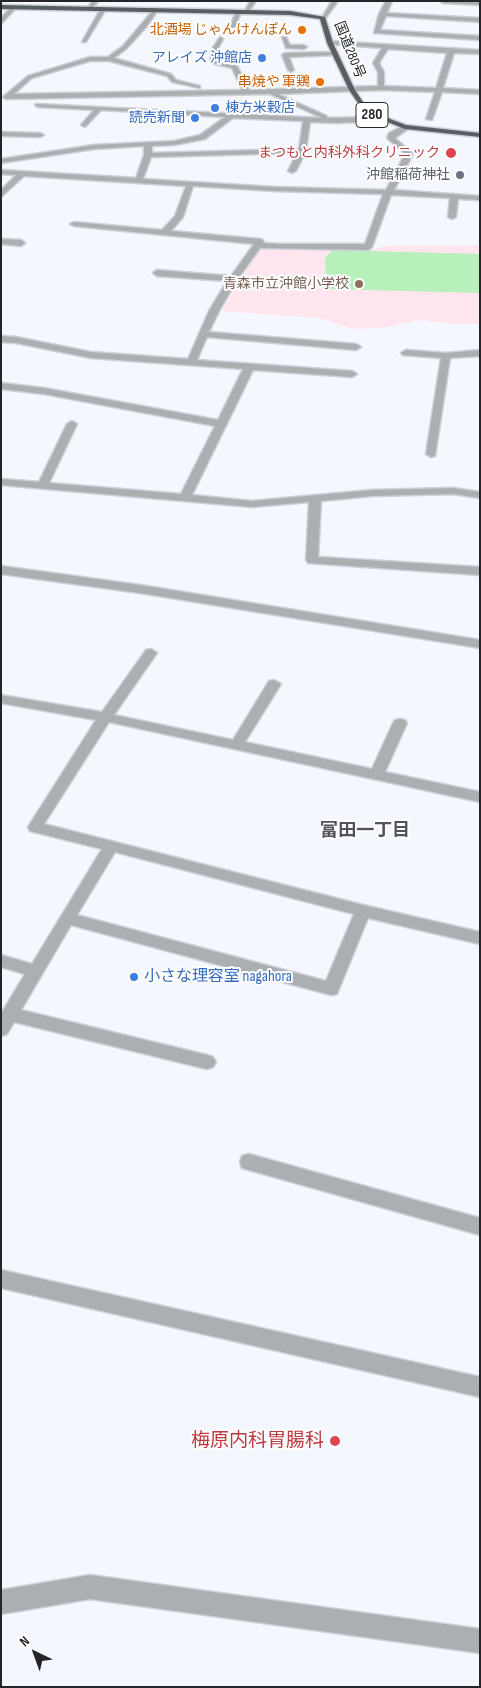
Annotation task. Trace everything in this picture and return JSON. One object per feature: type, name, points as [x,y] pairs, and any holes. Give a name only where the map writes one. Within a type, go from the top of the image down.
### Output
[{"type":"highway","name":"国道280号","points":[[1,7],[290,13],[323,18],[332,48],[352,90],[367,112],[405,127],[480,135]]},
{"type":"street","points":[[89,8],[95,1]]},
{"type":"street","points":[[109,60],[130,42],[151,10],[153,1]]},
{"type":"street","points":[[246,12],[252,1]]},
{"type":"street","points":[[323,18],[336,1]]},
{"type":"street","points":[[389,1],[376,32],[480,38]]},
{"type":"street","points":[[443,1],[480,3]]},
{"type":"street","points":[[1,22],[14,7]]},
{"type":"street","points":[[84,41],[104,9]]},
{"type":"street","points":[[232,28],[238,12]]},
{"type":"street","points":[[382,14],[480,20]]},
{"type":"street","points":[[284,38],[288,47],[386,47],[480,52]]},
{"type":"street","points":[[220,39],[213,52],[214,63],[235,67],[247,92]]},
{"type":"street","points":[[381,88],[381,72],[376,63],[386,47]]},
{"type":"street","points":[[291,70],[285,55],[332,48]]},
{"type":"street","points":[[430,119],[451,51]]},
{"type":"street","points":[[3,100],[30,77],[90,59],[109,60],[169,75],[174,81],[187,86],[234,92]]},
{"type":"street","points":[[3,100],[381,88],[480,92]]},
{"type":"street","points":[[270,92],[335,121]]},
{"type":"street","points":[[3,100],[99,108],[307,120],[381,119]]},
{"type":"street","points":[[85,125],[99,108]]},
{"type":"street","points":[[1,161],[94,147],[174,143],[202,137],[231,116]]},
{"type":"street","points":[[292,171],[302,151],[307,120]]},
{"type":"street","points":[[258,245],[278,247],[368,247],[388,192],[394,185],[409,154],[391,138],[392,135],[405,127]]},
{"type":"street","points":[[1,134],[40,135]]},
{"type":"street","points":[[139,180],[148,155],[148,144]]},
{"type":"street","points":[[148,155],[302,151]]},
{"type":"street","points":[[1,172],[274,189],[388,192],[480,198]]},
{"type":"street","points":[[1,195],[21,174]]},
{"type":"street","points":[[164,233],[179,217],[190,184]]},
{"type":"street","points":[[452,217],[454,196]]},
{"type":"street","points":[[74,224],[260,242],[214,311],[191,362]]},
{"type":"street","points":[[1,241],[21,243]]},
{"type":"street","points":[[157,273],[233,280]]},
{"type":"street","points":[[203,334],[356,347]]},
{"type":"street","points":[[1,339],[16,340],[91,355],[352,374]]},
{"type":"street","points":[[406,353],[446,356],[480,353]]},
{"type":"street","points":[[430,454],[446,356]]},
{"type":"street","points":[[185,498],[249,367]]},
{"type":"street","points":[[1,386],[44,391],[221,424]]},
{"type":"street","points":[[42,486],[72,424]]},
{"type":"street","points":[[1,482],[252,504],[416,491],[453,491],[480,495]]},
{"type":"street","points":[[315,499],[312,560],[480,571]]},
{"type":"street","points":[[1,570],[140,589],[480,644]]},
{"type":"street","points":[[151,653],[105,717],[35,827],[363,912],[480,938]]},
{"type":"street","points":[[237,746],[274,684]]},
{"type":"street","points":[[1,699],[105,717],[480,797]]},
{"type":"street","points":[[377,775],[400,723]]},
{"type":"street","points":[[1,1029],[111,846]]},
{"type":"street","points":[[66,918],[331,989],[363,912]]},
{"type":"street","points":[[1,961],[36,971]]},
{"type":"street","points":[[10,1014],[207,1062]]},
{"type":"street","points":[[248,1162],[480,1226]]},
{"type":"street","points":[[1,1280],[480,1388]]},
{"type":"street","points":[[1,1602],[90,1587],[480,1640]]},
{"type":"shaded area","name":"青森市立沖館小学校","points":[[480,245],[480,324],[456,324],[419,320],[387,327],[352,329],[318,318],[221,311],[259,250],[376,249],[383,246]]},
{"type":"green space","points":[[332,250],[480,254],[480,293],[327,289],[325,259]]},
{"type":"place","name":"北酒場 じゃんけんぽん","points":[[302,30]]},
{"type":"place","name":"アレイズ 沖館店","points":[[262,58]]},
{"type":"place","name":"串焼や 軍鶏","points":[[320,82]]},
{"type":"place","name":"棟方米穀店","points":[[215,108]]},
{"type":"place","name":"読売新聞","points":[[195,118]]},
{"type":"place","name":"まつもと内科外科クリニック","points":[[451,153]]},
{"type":"place","name":"沖館稲荷神社","points":[[460,175]]},
{"type":"place","name":"青森市立沖館小学校","points":[[359,284]]},
{"type":"place","name":"小さな理容室 nagahora","points":[[134,977]]},
{"type":"place","name":"梅原内科胃腸科","points":[[335,1441]]},
{"type":"district","name":"富田一丁目","points":[[365,831]]}]
